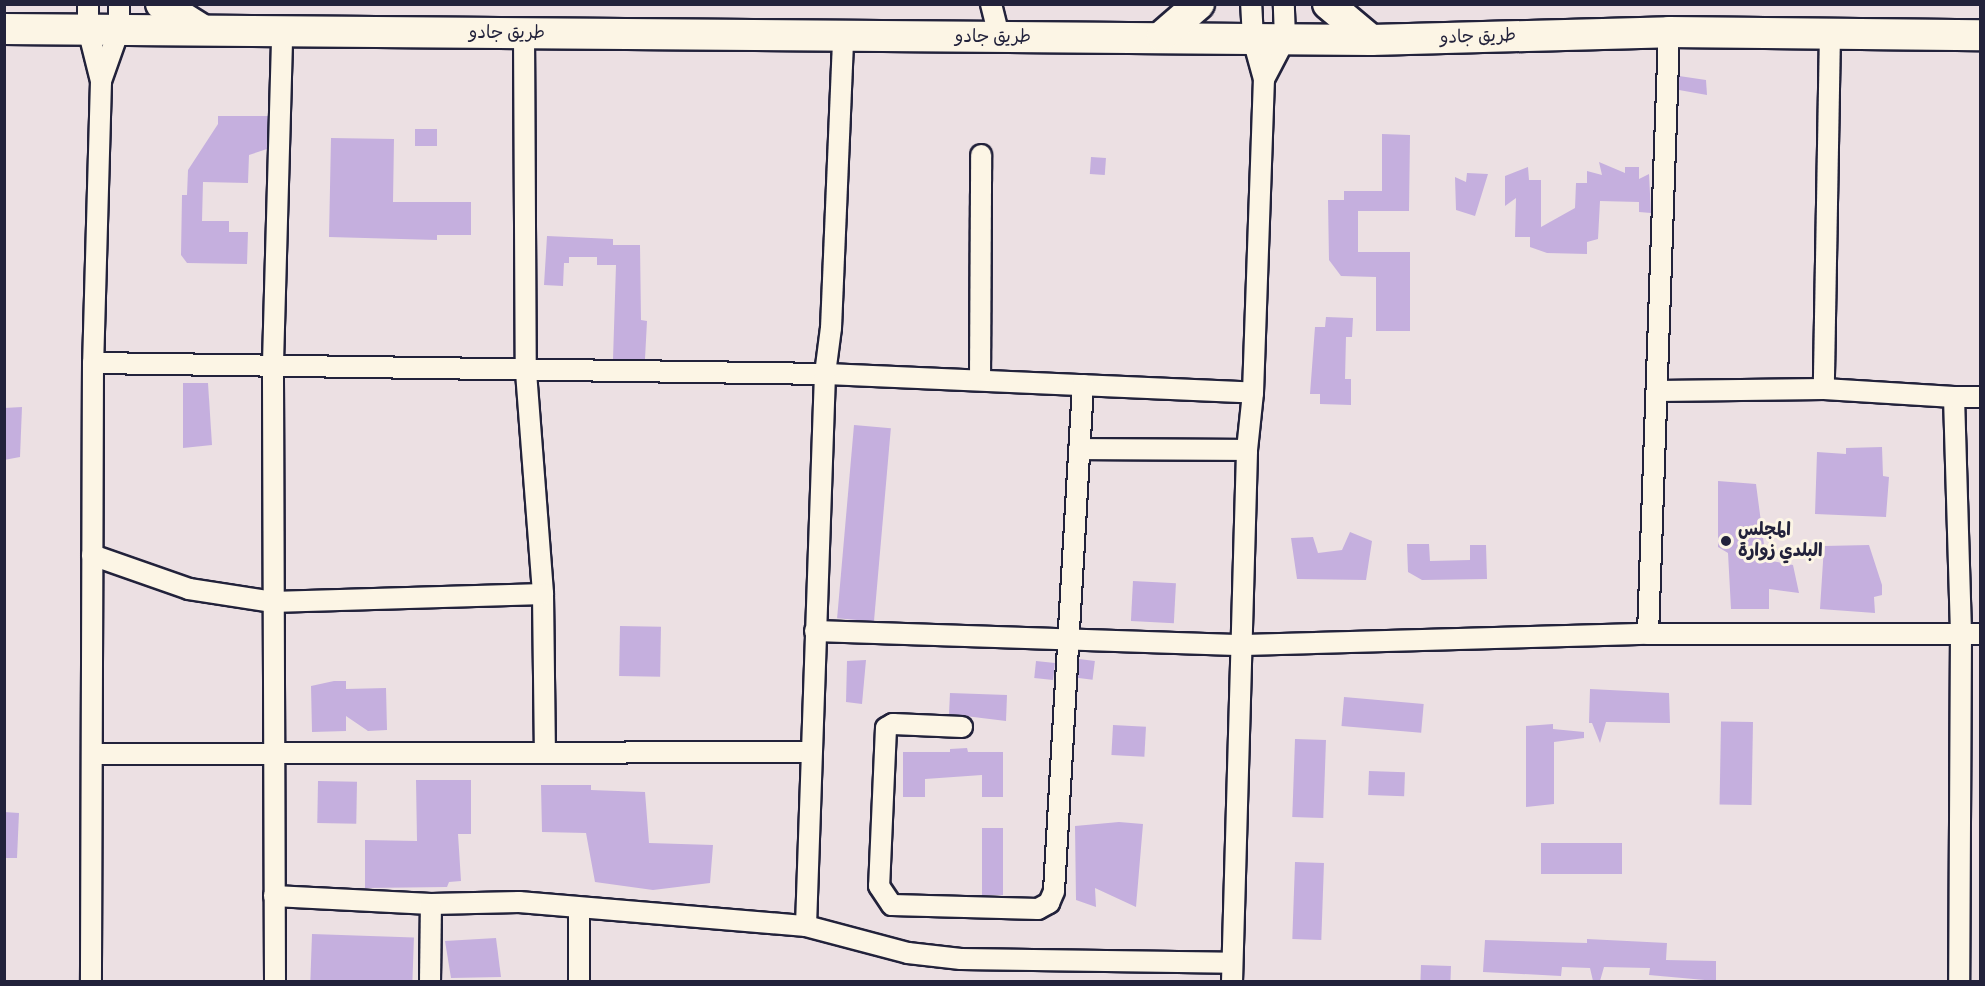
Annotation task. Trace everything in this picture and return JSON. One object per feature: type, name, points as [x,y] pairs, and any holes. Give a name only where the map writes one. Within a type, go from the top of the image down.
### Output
[{"type":"highway","points":[[9,29],[44,4]]},
{"type":"highway","points":[[161,4],[207,31]]},
{"type":"highway","points":[[1162,36],[1198,4]]},
{"type":"highway","points":[[1328,4],[1371,40]]},
{"type":"highway","name":"طريق جادو","points":[[9,29],[88,17],[119,17],[207,31],[999,37],[1162,36],[1371,40],[1669,32],[1980,35]]},
{"type":"street","points":[[991,4],[999,37]]},
{"type":"street","points":[[274,896],[431,904],[483,900],[806,926],[908,953],[961,959],[1232,972],[1244,645],[1247,450],[1253,393],[1264,79],[1253,39],[1251,4]]},
{"type":"street","points":[[1264,79],[1285,39],[1284,4]]},
{"type":"street","points":[[88,17],[101,81],[93,363],[91,981]]},
{"type":"street","points":[[101,81],[119,17]]},
{"type":"street","points":[[275,981],[273,363],[282,31]]},
{"type":"street","points":[[1648,634],[1669,32]]},
{"type":"street","points":[[1824,389],[1830,32]]},
{"type":"street","points":[[524,33],[526,372],[543,594],[545,751]]},
{"type":"street","points":[[806,926],[810,752],[825,374],[843,36]]},
{"type":"street","points":[[980,379],[981,155]]},
{"type":"street","points":[[93,363],[273,363],[526,372],[825,374],[980,379],[1253,393]]},
{"type":"street","points":[[962,727],[893,724],[886,728],[879,886],[892,905],[1038,909],[1049,903],[1054,891],[1066,638],[1083,385]]},
{"type":"street","points":[[1658,391],[1824,389],[1980,397]]},
{"type":"street","points":[[1954,397],[1971,633],[1959,981]]},
{"type":"street","points":[[1079,450],[1247,450]]},
{"type":"street","points":[[92,555],[189,589],[273,602],[543,594]]},
{"type":"street","points":[[815,631],[1244,645],[1648,634],[1971,633]]},
{"type":"street","points":[[92,754],[810,752]]},
{"type":"street","points":[[430,981],[431,904]]},
{"type":"street","points":[[579,908],[579,981]]},
{"type":"building","points":[[1679,76],[1706,80],[1707,95],[1679,90]]},
{"type":"building","points":[[218,116],[268,116],[267,149],[249,155],[248,183],[203,182],[202,221],[229,221],[229,232],[248,232],[247,264],[187,263],[181,255],[182,195],[187,195],[188,170],[218,124]]},
{"type":"building","points":[[415,129],[437,129],[437,146],[415,146]]},
{"type":"building","points":[[1382,134],[1410,135],[1409,211],[1358,211],[1358,252],[1410,252],[1410,331],[1376,331],[1376,277],[1341,276],[1329,260],[1328,200],[1344,200],[1344,191],[1382,191]]},
{"type":"building","points":[[331,138],[394,139],[393,202],[471,202],[471,235],[437,235],[437,240],[329,237]]},
{"type":"building","points":[[1091,157],[1106,158],[1105,175],[1090,174]]},
{"type":"building","points":[[1599,162],[1625,173],[1625,167],[1639,167],[1639,179],[1649,174],[1651,213],[1639,212],[1639,202],[1600,201],[1598,239],[1587,242],[1587,254],[1547,253],[1530,247],[1530,237],[1515,237],[1516,198],[1505,206],[1505,176],[1528,167],[1529,180],[1541,180],[1541,227],[1575,208],[1576,183],[1587,183],[1587,171],[1602,175]]},
{"type":"building","points":[[1467,173],[1488,174],[1475,216],[1456,210],[1455,177],[1466,182]]},
{"type":"building","points":[[547,236],[613,239],[613,245],[640,245],[641,320],[647,321],[645,359],[613,359],[616,265],[597,265],[597,257],[569,257],[569,263],[564,263],[563,286],[544,285]]},
{"type":"building","points":[[1326,317],[1353,318],[1352,337],[1346,337],[1345,379],[1351,379],[1351,405],[1320,404],[1320,394],[1310,394],[1315,327],[1325,327]]},
{"type":"building","points":[[183,383],[208,383],[212,445],[183,448]]},
{"type":"building","points":[[22,407],[20,457],[4,460],[4,408]]},
{"type":"building","points":[[854,425],[891,428],[874,621],[837,618]]},
{"type":"building","points":[[1882,447],[1883,476],[1889,477],[1886,517],[1815,514],[1817,452],[1846,454],[1846,448]]},
{"type":"building","points":[[1718,481],[1756,484],[1766,560],[1793,565],[1799,593],[1769,589],[1769,609],[1731,609],[1728,553],[1718,547]]},
{"type":"building","points":[[1350,532],[1372,541],[1366,580],[1297,579],[1291,538],[1313,537],[1318,553],[1342,550]]},
{"type":"building","points":[[1407,544],[1429,544],[1430,561],[1470,560],[1470,545],[1486,545],[1487,579],[1422,580],[1408,572]]},
{"type":"building","points":[[1869,545],[1882,585],[1882,595],[1874,597],[1875,613],[1820,609],[1824,546]]},
{"type":"building","points":[[1133,581],[1176,583],[1174,623],[1131,621]]},
{"type":"building","points":[[620,626],[661,627],[660,677],[619,676]]},
{"type":"building","points":[[1079,659],[1095,661],[1093,680],[1077,678]]},
{"type":"building","points":[[866,660],[862,704],[846,702],[847,661]]},
{"type":"building","points":[[1036,661],[1055,663],[1053,680],[1034,678]]},
{"type":"building","points":[[346,681],[346,689],[386,688],[387,730],[368,731],[346,716],[346,731],[312,732],[311,686]]},
{"type":"building","points":[[1590,689],[1669,693],[1670,723],[1606,722],[1600,743],[1592,723],[1589,723]]},
{"type":"building","points":[[950,693],[1007,695],[1006,721],[949,714]]},
{"type":"building","points":[[1344,697],[1424,704],[1421,733],[1341,726]]},
{"type":"building","points":[[1721,721],[1753,722],[1752,805],[1720,804]]},
{"type":"building","points":[[1553,724],[1553,729],[1584,732],[1584,738],[1554,742],[1554,804],[1526,807],[1526,726]]},
{"type":"building","points":[[1113,725],[1146,727],[1144,757],[1111,755]]},
{"type":"building","points":[[1295,739],[1326,740],[1323,818],[1292,817]]},
{"type":"building","points":[[967,748],[968,752],[1003,752],[1003,797],[982,797],[982,775],[925,779],[925,797],[903,797],[903,752],[950,752],[950,749]]},
{"type":"building","points":[[1369,771],[1405,772],[1404,796],[1368,795]]},
{"type":"building","points":[[416,780],[471,780],[471,834],[458,834],[461,881],[449,882],[447,887],[365,888],[365,840],[417,841]]},
{"type":"building","points":[[318,781],[357,782],[356,824],[317,823]]},
{"type":"building","points":[[541,785],[591,785],[591,790],[645,792],[649,843],[713,845],[710,883],[653,890],[595,882],[586,833],[542,832]]},
{"type":"building","points":[[4,812],[19,813],[17,858],[4,858]]},
{"type":"building","points":[[1119,822],[1143,824],[1136,907],[1095,888],[1096,907],[1076,900],[1075,826]]},
{"type":"building","points":[[982,828],[1003,828],[1003,895],[982,895]]},
{"type":"building","points":[[1541,843],[1622,843],[1622,874],[1541,874]]},
{"type":"building","points":[[1295,862],[1324,863],[1321,940],[1292,939]]},
{"type":"building","points":[[312,934],[414,938],[412,982],[310,981]]},
{"type":"building","points":[[496,938],[501,977],[451,978],[445,941]]},
{"type":"building","points":[[1587,939],[1667,943],[1666,960],[1716,961],[1716,981],[1649,975],[1650,968],[1604,967],[1600,981],[1593,981],[1590,968],[1562,967],[1561,976],[1483,972],[1485,940],[1587,943]]},
{"type":"building","points":[[1421,965],[1451,966],[1450,982],[1420,981]]},
{"type":"place","name":"المجلس البلدي زوارة","points":[[1726,541]]}]
